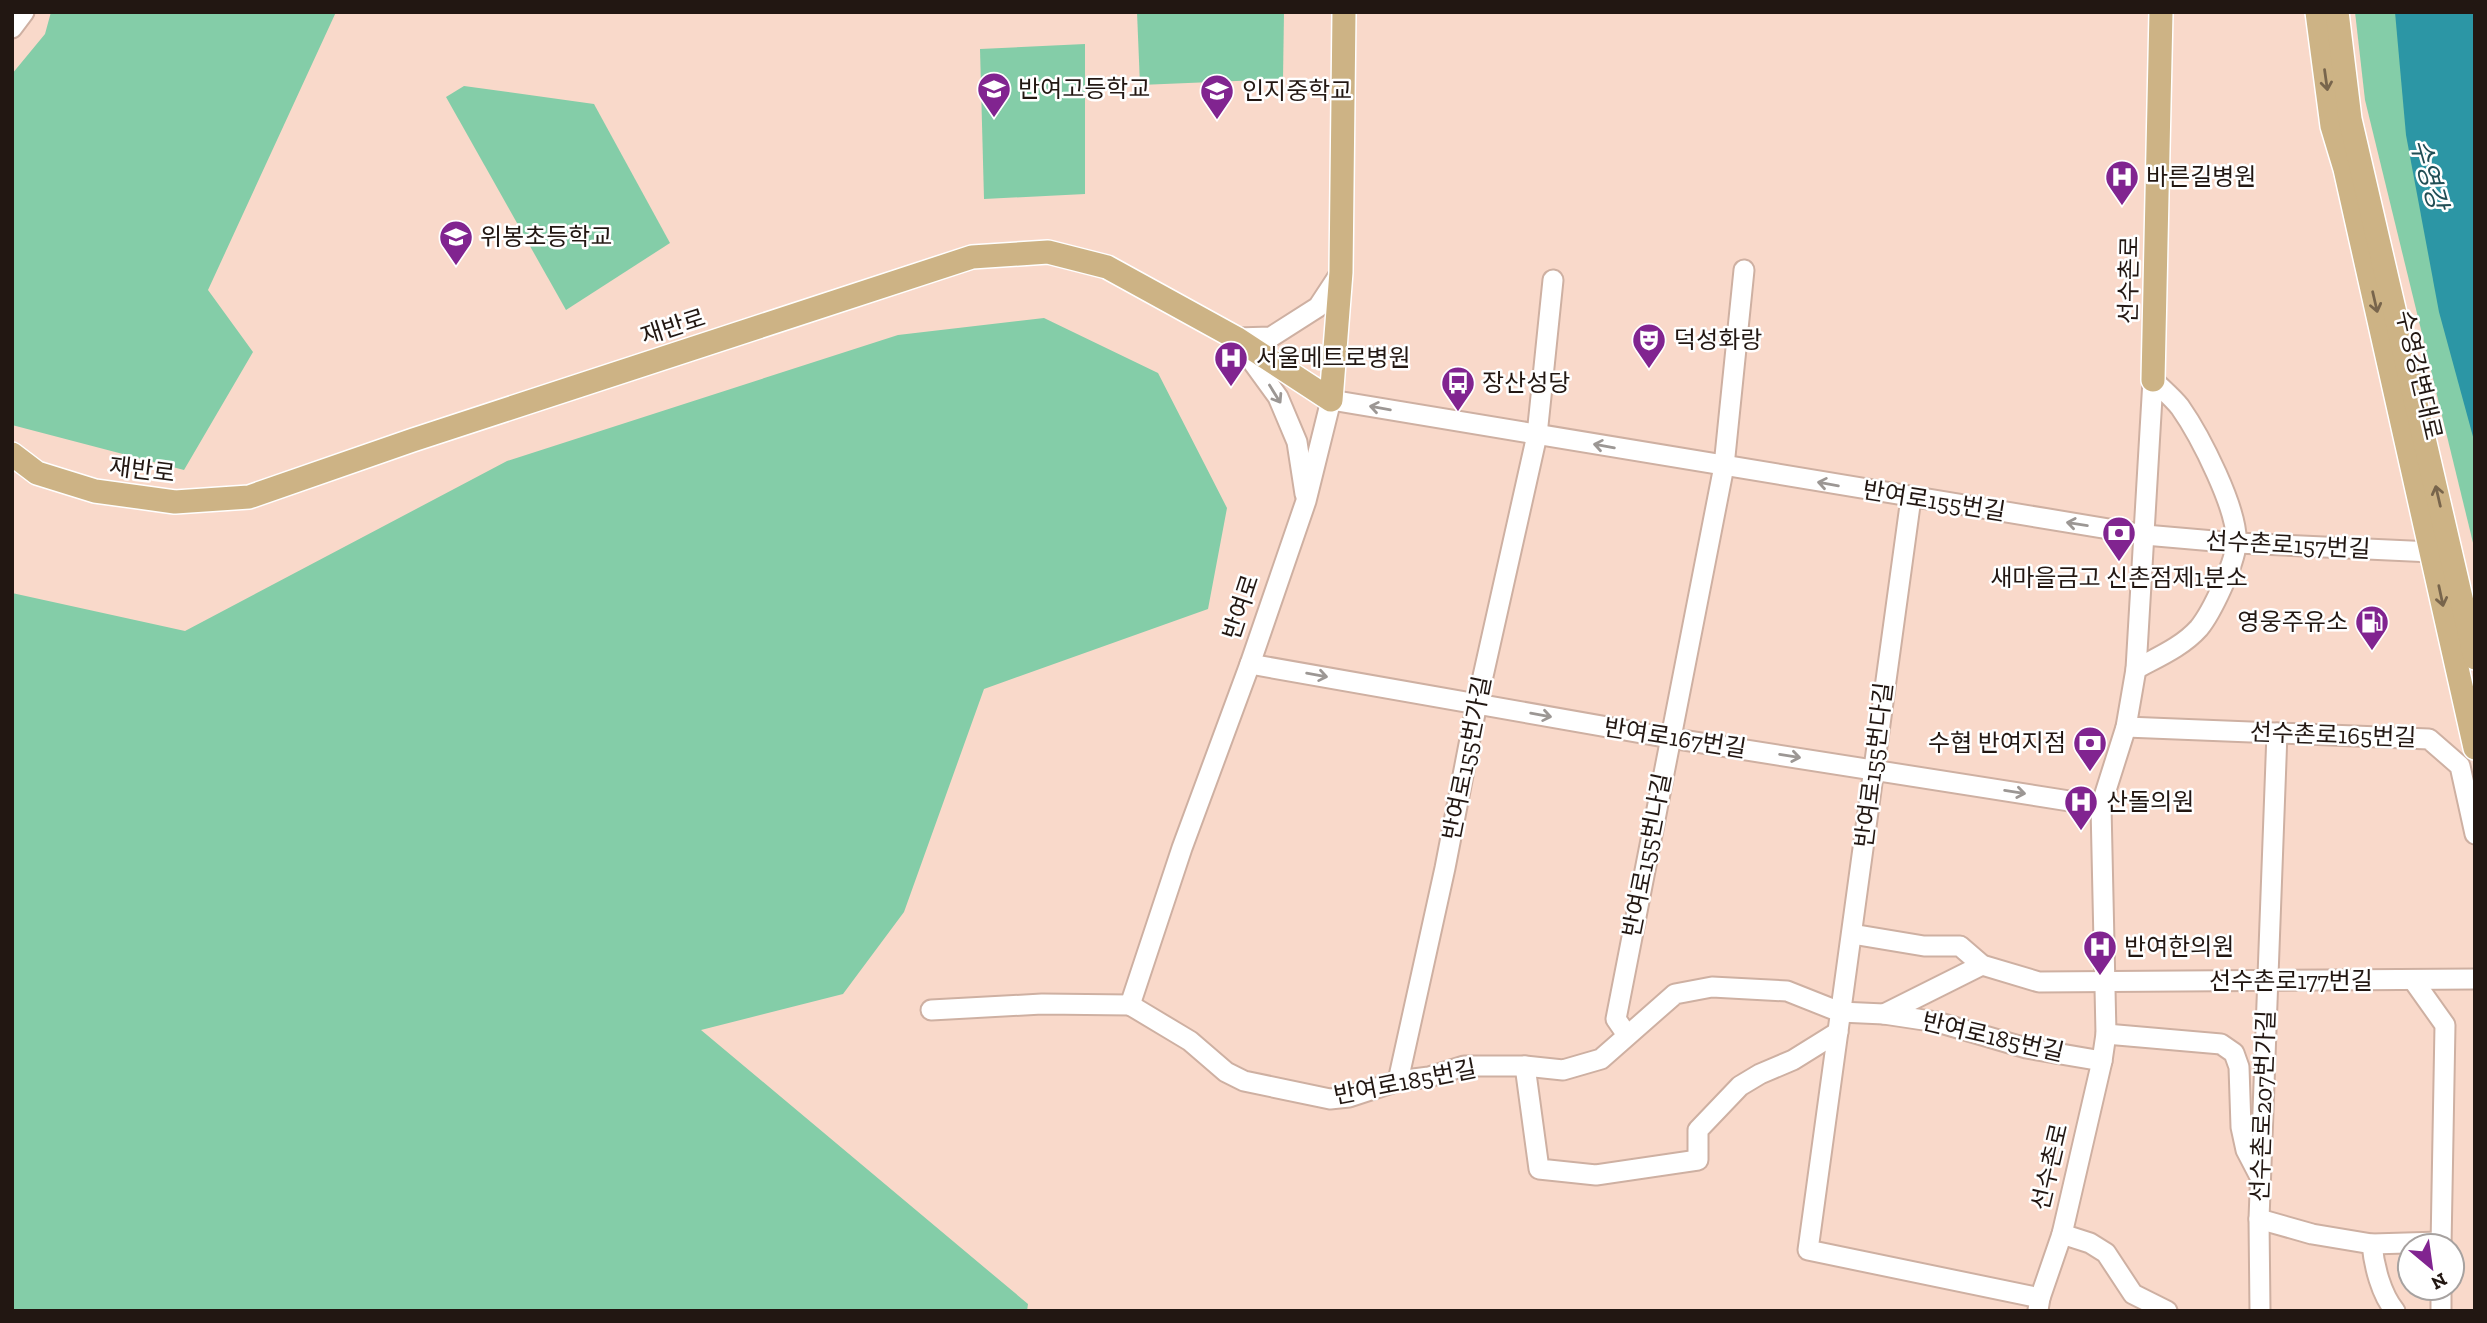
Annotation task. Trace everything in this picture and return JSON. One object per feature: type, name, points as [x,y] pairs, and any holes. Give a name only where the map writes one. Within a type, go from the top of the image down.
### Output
[{"type":"main road","name":"반여로","points":[[1331,400],[1341,272],[1344,12]]},
{"type":"main road","name":"선수촌로","points":[[2153,380],[2161,12]]},
{"type":"main road","name":"수영강변대로","points":[[2318,12],[2332,126],[2345,169],[2475,748]]},
{"type":"main road","name":"수영강변대로","points":[[2337,12],[2350,119],[2475,658]]},
{"type":"main road","name":"재반로","points":[[12,454],[37,473],[95,491],[175,502],[249,497],[426,436],[972,257],[1048,252],[1107,267],[1236,338],[1331,400]]},
{"type":"street","points":[[12,28],[24,12]]},
{"type":"street","points":[[1724,466],[1744,270]]},
{"type":"street","points":[[1236,338],[1271,337],[1318,307],[1341,272]]},
{"type":"street","points":[[1537,435],[1553,280]]},
{"type":"street","points":[[1236,338],[1279,397],[1297,442],[1306,501]]},
{"type":"street","points":[[2136,669],[2178,646],[2200,627],[2231,568],[2236,543],[2234,519],[2204,446],[2179,405],[2153,380]]},
{"type":"street","name":"선수촌로","points":[[2039,1304],[2062,1234],[2106,1034],[2101,806],[2126,727],[2136,669],[2153,380]]},
{"type":"street","name":"반여로155번길","points":[[1331,400],[2144,535]]},
{"type":"street","name":"반여로","points":[[1130,1005],[1182,848],[1250,664],[1306,501],[1331,400]]},
{"type":"street","name":"반여로155번가길","points":[[1398,1081],[1477,703],[1537,435]]},
{"type":"street","name":"반여로155번나길","points":[[1627,1035],[1616,1019],[1724,466]]},
{"type":"street","name":"반여로155번다길","points":[[1911,498],[1808,1250],[2039,1304]]},
{"type":"street","name":"선수촌로157번길","points":[[2144,535],[2236,543],[2431,552]]},
{"type":"street","name":"반여로167번길","points":[[1250,664],[1670,738],[2101,806]]},
{"type":"street","name":"선수촌로165번길","points":[[2126,727],[2429,739],[2460,766],[2475,834]]},
{"type":"street","name":"선수촌로207번가길","points":[[2259,1311],[2260,1177],[2277,733]]},
{"type":"street","points":[[1852,934],[1924,946],[1960,946],[1982,965],[2039,982],[2106,982]]},
{"type":"street","name":"반여로185번길","points":[[1884,1014],[1982,965]]},
{"type":"street","name":"선수촌로177번길","points":[[2106,982],[2475,979]]},
{"type":"street","points":[[2413,980],[2445,1026],[2440,1232]]},
{"type":"street","name":"반여로185번길","points":[[1130,1005],[1190,1041],[1226,1072],[1244,1081],[1330,1099],[1349,1097],[1398,1081],[1429,1077],[1464,1066],[1525,1066],[1563,1070],[1601,1059],[1675,994],[1712,987],[1787,991],[1840,1012],[1884,1014],[1937,1022],[2026,1048],[2102,1061]]},
{"type":"street","points":[[931,1010],[1042,1004],[1130,1005]]},
{"type":"street","points":[[1525,1066],[1539,1169],[1595,1174],[1698,1160],[1698,1130],[1740,1086],[1793,1060],[1838,1032]]},
{"type":"street","points":[[2106,1034],[2221,1044],[2234,1053],[2239,1067],[2241,1127],[2246,1150],[2260,1177]]},
{"type":"street","points":[[2259,1219],[2312,1234],[2372,1244],[2396,1244]]},
{"type":"street","points":[[2062,1234],[2106,1253],[2133,1294],[2166,1311]]},
{"type":"street","points":[[2372,1244],[2373,1258],[2387,1301],[2395,1311]]},
{"type":"green space","points":[[51,12],[336,12],[208,290],[253,352],[184,470],[12,425],[12,74],[45,34]]},
{"type":"green space","points":[[1137,12],[1284,12],[1283,79],[1140,85]]},
{"type":"green space","points":[[2355,12],[2475,12],[2475,551],[2365,100]]},
{"type":"green space","points":[[1085,44],[1085,194],[984,199],[980,49]]},
{"type":"green space","points":[[464,86],[594,104],[670,243],[566,310],[446,97]]},
{"type":"green space","points":[[1044,318],[1158,373],[1227,508],[1208,609],[984,689],[904,912],[843,994],[701,1030],[1028,1304],[1027,1311],[12,1311],[12,593],[185,631],[507,461],[898,335]]},
{"type":"water","name":"수영강","points":[[2395,12],[2475,12],[2475,444],[2439,312],[2406,135]]},
{"type":"place","name":"반여고등학교","points":[[994,119]]},
{"type":"place","name":"인지중학교","points":[[1217,121]]},
{"type":"place","name":"바른길병원","points":[[2122,207]]},
{"type":"place","name":"위봉초등학교","points":[[456,267]]},
{"type":"place","name":"덕성화랑","points":[[1649,370]]},
{"type":"place","name":"서울메트로병원","points":[[1231,388]]},
{"type":"place","name":"장산성당","points":[[1458,413]]},
{"type":"place","name":"새마을금고 신촌점제1분소","points":[[2119,563]]},
{"type":"place","name":"영웅주유소","points":[[2372,652]]},
{"type":"place","name":"수협 반여지점","points":[[2090,773]]},
{"type":"place","name":"산돌의원","points":[[2081,832]]},
{"type":"place","name":"반여한의원","points":[[2100,977]]}]
